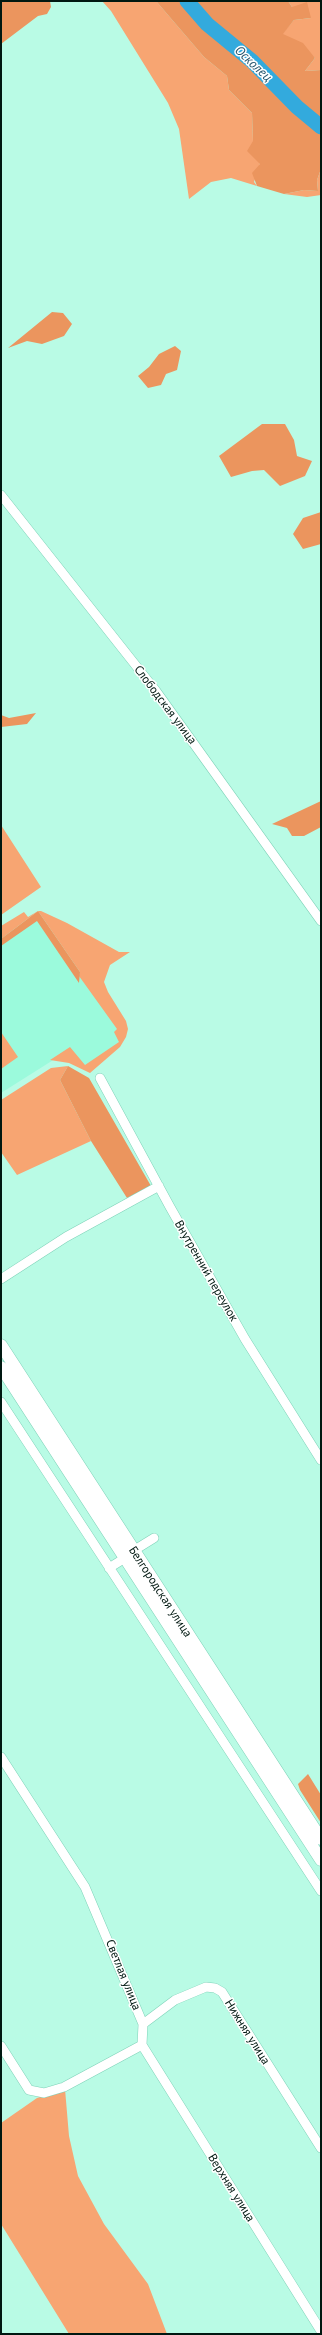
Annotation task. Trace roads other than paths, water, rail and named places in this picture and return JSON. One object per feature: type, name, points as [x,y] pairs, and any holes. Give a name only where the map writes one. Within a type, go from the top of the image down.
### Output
[{"type":"main road","name":"Белгородская улица","points":[[1,1345],[129,1555],[321,1860]]},
{"type":"main road","name":"Белгородская улица","points":[[1,1367],[321,1839]]},
{"type":"street","name":"Слободская улица","points":[[1,495],[156,691],[321,921]]},
{"type":"street","name":"Внутренний переулок","points":[[100,1078],[245,1339],[321,1460]]},
{"type":"street","points":[[1,1279],[66,1238],[159,1186]]},
{"type":"street","points":[[1,1402],[321,1891]]},
{"type":"street","points":[[109,1568],[154,1538]]},
{"type":"street","name":"Светлая улица","points":[[1,1757],[85,1887],[143,2024],[142,2045]]},
{"type":"street","name":"Нижняя улица","points":[[143,2024],[175,2000],[206,1987],[215,1988],[222,1992],[321,2148]]},
{"type":"street","points":[[1,2046],[29,2090],[44,2093],[64,2086],[142,2045]]},
{"type":"street","name":"Верхняя улица","points":[[142,2045],[321,2331]]},
{"type":"waterway","name":"Осколец","points":[[187,1],[207,24],[252,61],[297,107],[321,127]]}]
